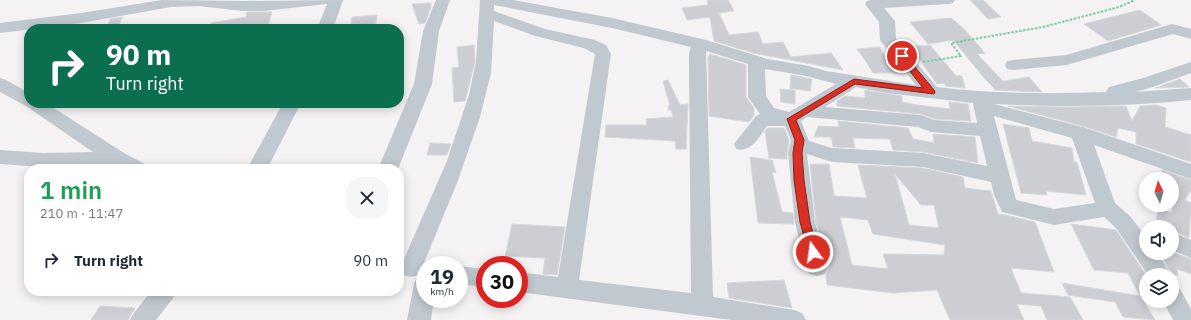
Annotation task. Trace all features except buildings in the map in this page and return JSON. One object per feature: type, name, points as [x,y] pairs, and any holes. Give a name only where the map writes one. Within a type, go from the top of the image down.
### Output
[{"type":"street","points":[[32,24],[172,4],[199,2],[256,6],[325,0]]},
{"type":"street","points":[[327,24],[336,0]]},
{"type":"street","points":[[390,164],[423,84],[431,31],[443,0]]},
{"type":"street","points":[[931,92],[888,40],[887,21],[872,4],[948,0]]},
{"type":"street","points":[[488,4],[612,23],[700,44],[756,61],[809,71],[824,76],[931,92],[981,102],[1080,133],[1191,172]]},
{"type":"street","points":[[419,320],[415,272],[461,150],[479,94],[488,4]]},
{"type":"street","points":[[488,4],[540,33],[589,44],[600,49],[603,54],[567,288]]},
{"type":"street","points":[[0,28],[24,25]]},
{"type":"street","points":[[1013,65],[1067,60],[1172,29],[1191,34]]},
{"type":"street","points":[[700,44],[696,66],[702,305]]},
{"type":"street","points":[[756,61],[757,97],[768,113],[921,121],[931,126],[988,130]]},
{"type":"street","points":[[1083,99],[1147,83],[1191,67]]},
{"type":"street","points":[[743,144],[762,120],[798,115],[854,81]]},
{"type":"street","points":[[0,84],[24,97]]},
{"type":"street","points":[[981,102],[1164,97],[1191,94]]},
{"type":"street","points":[[981,102],[1004,195],[1009,206],[1054,217],[1099,211],[1107,208]]},
{"type":"street","points":[[41,108],[128,164]]},
{"type":"street","points":[[260,164],[289,108]]},
{"type":"street","points":[[798,115],[800,140],[798,153],[799,180],[805,222],[817,267]]},
{"type":"street","points":[[1080,133],[1107,208],[1123,222],[1139,244]]},
{"type":"street","points":[[799,145],[832,155],[923,160],[999,176]]},
{"type":"street","points":[[0,157],[43,160],[117,158]]},
{"type":"street","points":[[1123,222],[1139,228]]},
{"type":"street","points":[[1179,244],[1191,249]]},
{"type":"street","points":[[528,283],[702,305],[794,320]]},
{"type":"street","points":[[142,320],[161,296]]},
{"type":"street","points":[[1178,308],[1185,320]]},
{"type":"path","points":[[909,65],[961,56],[951,43],[1043,27],[1119,7],[1135,0]]},
{"type":"route","points":[[813,252],[805,222],[799,180],[798,153],[800,140],[791,119],[854,81],[887,87],[931,92],[902,56]]}]
